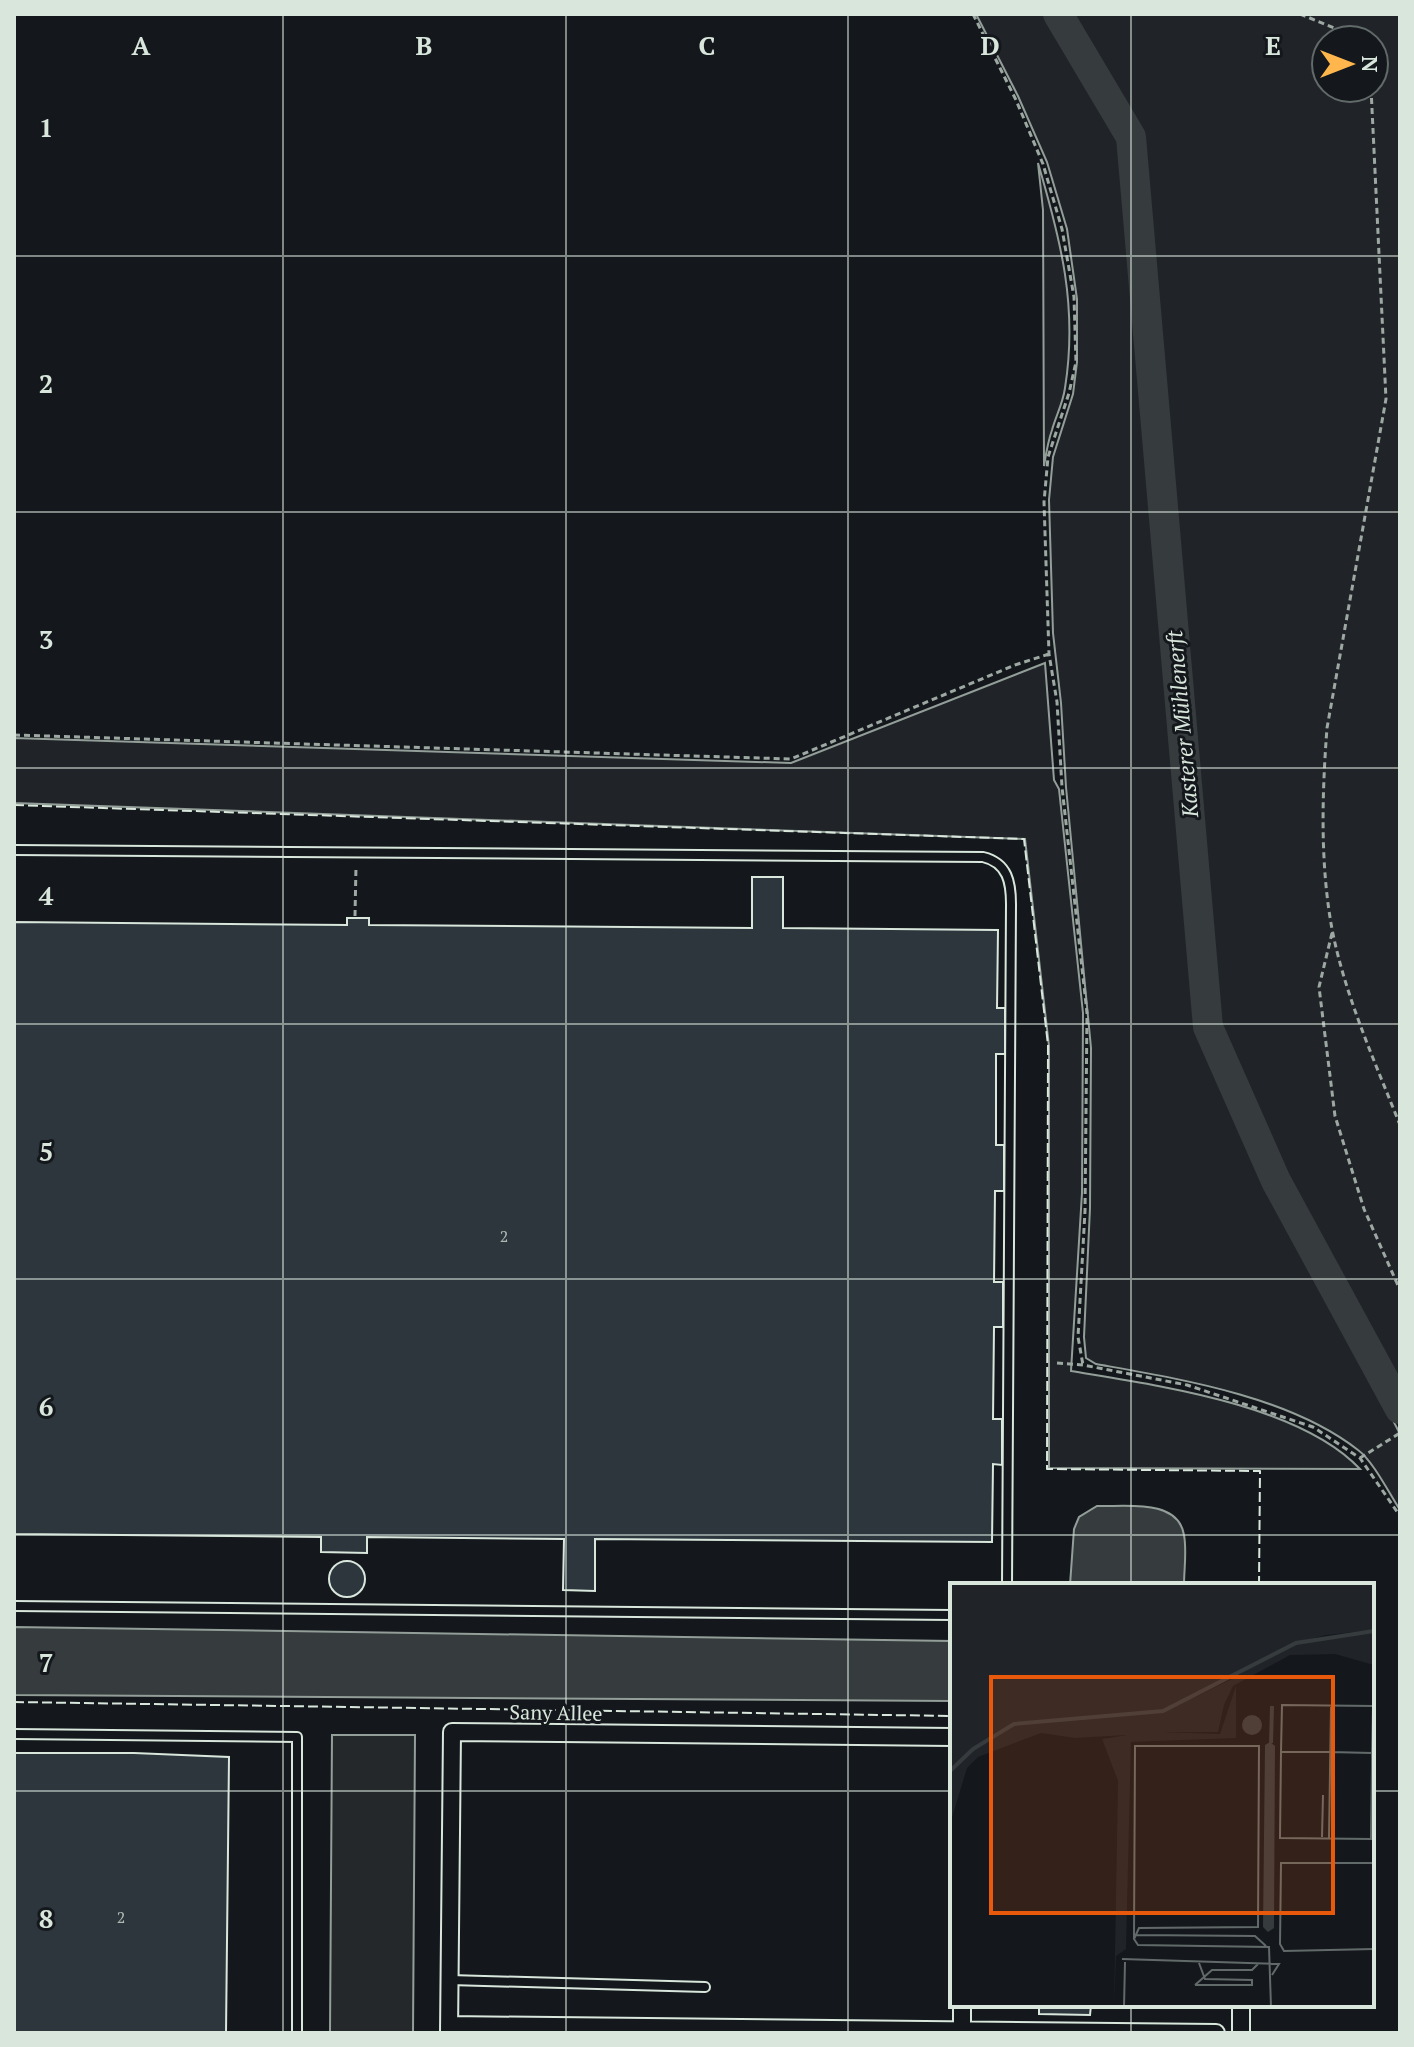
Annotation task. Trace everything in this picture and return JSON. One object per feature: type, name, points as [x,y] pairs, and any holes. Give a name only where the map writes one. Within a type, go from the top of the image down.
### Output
[{"type":"street","name":"Sany Allee","points":[[950,1737],[452,1732],[449,2029],[1216,2033]]},
{"type":"street","points":[[962,2007],[962,2032]]},
{"type":"street","points":[[1241,2007],[1241,2033]]},
{"type":"lane","points":[[14,850],[991,859],[1004,869],[1010,882],[1011,904],[1007,1583]]},
{"type":"lane","points":[[14,1606],[950,1615]]},
{"type":"lane","points":[[14,1734],[297,1737],[297,2033]]},
{"type":"lane","points":[[450,1980],[705,1987]]},
{"type":"path","points":[[973,14],[1016,100],[1043,164],[1062,229],[1074,297],[1076,362],[1048,457],[1044,502],[1049,654],[1057,702],[1062,787],[1087,1013],[1085,1211],[1078,1337],[1083,1365]]},
{"type":"path","points":[[1300,14],[1325,24]]},
{"type":"path","points":[[1372,104],[1386,399],[1327,728],[1323,783],[1324,843],[1332,930],[1346,981],[1400,1125]]},
{"type":"path","points":[[14,735],[791,759],[1015,665],[1049,654]]},
{"type":"path","points":[[355,916],[356,852]]},
{"type":"path","points":[[1332,930],[1319,987],[1335,1116],[1364,1209],[1400,1290]]},
{"type":"path","points":[[1057,1363],[1187,1385],[1313,1427],[1360,1458],[1400,1516]]},
{"type":"path","points":[[1360,1458],[1400,1433]]},
{"type":"shaded area","points":[[976,14],[1056,14],[1129,138],[1205,1029],[1271,1182],[1400,1434],[1400,1510],[1364,1455],[1330,1431],[1300,1416],[1233,1392],[1096,1364],[1086,1358],[1091,1048],[1053,633],[1049,500],[1053,457],[1073,394],[1077,362],[1077,299],[1067,229],[1047,162],[1018,96]]},
{"type":"shaded area","points":[[1060,14],[1400,14],[1400,1399],[1281,1178],[1214,1026],[1134,136]]},
{"type":"shaded area","points":[[1038,163],[1060,247],[1070,330],[1064,394],[1049,439],[1044,466],[1043,210]]},
{"type":"shaded area","points":[[1045,663],[1054,780],[1059,789],[1083,1013],[1082,1193],[1071,1371],[1183,1391],[1264,1413],[1301,1428],[1334,1447],[1360,1469],[1049,1468],[1049,1046],[1025,839],[14,803],[14,738],[791,763]]},
{"type":"shaded area","points":[[1097,1506],[1149,1507],[1172,1515],[1180,1523],[1184,1535],[1184,1583],[1070,1583],[1074,1529],[1079,1517]]},
{"type":"shaded area","points":[[14,1627],[950,1641],[950,1701],[14,1695]]},
{"type":"shaded area","points":[[332,1735],[415,1735],[413,2033],[330,2033]]},
{"type":"building","points":[[752,877],[783,877],[783,928],[998,930],[997,1008],[1005,1008],[1005,1054],[996,1054],[996,1145],[1004,1145],[1004,1191],[995,1191],[994,1282],[1003,1282],[1003,1327],[994,1327],[993,1419],[1002,1419],[1002,1465],[993,1464],[992,1542],[595,1539],[595,1591],[563,1590],[564,1539],[367,1537],[367,1553],[321,1552],[321,1537],[14,1534],[14,922],[347,925],[347,918],[369,918],[369,925],[752,928]]},
{"type":"building","points":[[347,1561],[360,1566],[365,1579],[360,1592],[347,1597],[334,1592],[329,1579],[334,1566]]},
{"type":"building","points":[[14,1753],[229,1757],[226,2033],[14,2033]]},
{"type":"building","points":[[1039,2007],[1091,2007],[1090,2015],[1039,2014]]},
{"type":"waterway","name":"Kasterer Mühlenerft","points":[[1058,14],[1131,137],[1208,1027],[1276,1181],[1400,1409]]},
{"type":"fence","points":[[14,805],[1024,839],[1048,1045],[1047,1469],[1260,1471],[1259,1583]]},
{"type":"fence","points":[[14,1702],[950,1716]]}]
